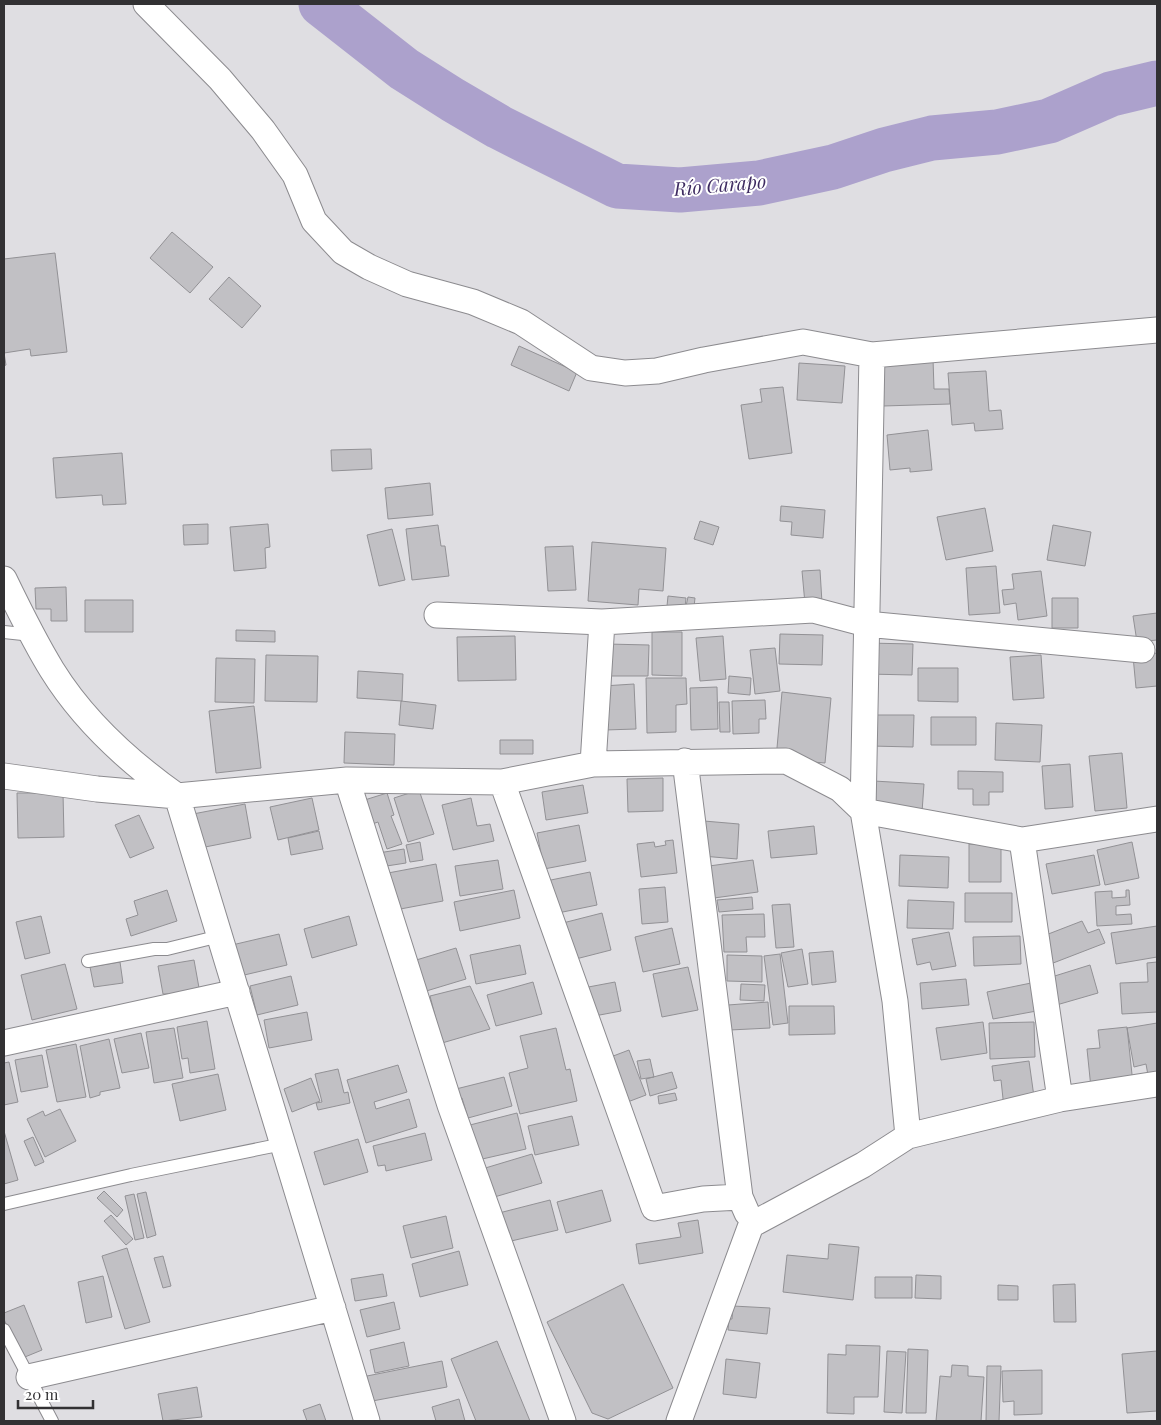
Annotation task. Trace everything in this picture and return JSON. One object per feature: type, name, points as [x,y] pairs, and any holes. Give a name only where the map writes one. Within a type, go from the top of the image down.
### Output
[{"type":"street","points":[[146,4],[220,79],[263,130],[294,175],[314,221],[343,252],[369,267],[407,284],[473,302],[521,322],[591,368],[625,373],[657,371],[704,360],[803,342],[872,355],[1157,330]]},
{"type":"street","points":[[872,355],[863,811],[895,1000],[908,1136]]},
{"type":"street","points":[[4,579],[53,672],[96,726],[145,774],[177,796],[367,1421]]},
{"type":"street","points":[[437,614],[602,622],[813,610],[866,624],[1142,650]]},
{"type":"street","points":[[593,764],[602,622]]},
{"type":"street","points":[[685,761],[740,1197],[751,1225]]},
{"type":"street","points":[[4,776],[97,789],[177,796],[348,780],[502,782],[593,764],[685,761],[786,761],[840,789],[863,811],[1022,840],[1157,819]]},
{"type":"street","points":[[348,780],[450,1105],[563,1421]]},
{"type":"street","points":[[502,782],[654,1208],[703,1199],[740,1197]]},
{"type":"street","points":[[1022,840],[1060,1099]]},
{"type":"street","points":[[4,1043],[237,992]]},
{"type":"street","points":[[679,1421],[751,1225],[862,1165],[908,1136],[1060,1099],[1157,1084]]},
{"type":"street","points":[[28,1377],[333,1308]]},
{"type":"lane","points":[[4,632],[32,635]]},
{"type":"lane","points":[[88,961],[154,949],[167,949],[220,936]]},
{"type":"lane","points":[[4,1204],[131,1175],[283,1144]]},
{"type":"lane","points":[[4,1330],[52,1421]]},
{"type":"building","points":[[172,232],[213,267],[190,293],[150,258]]},
{"type":"building","points":[[55,253],[67,352],[31,356],[30,349],[4,353],[4,259]]},
{"type":"building","points":[[229,277],[261,306],[242,328],[209,299]]},
{"type":"building","points":[[519,346],[577,372],[569,391],[511,365]]},
{"type":"building","points":[[933,359],[934,389],[949,389],[950,404],[883,406],[881,361]]},
{"type":"building","points":[[799,363],[845,366],[842,403],[797,400]]},
{"type":"building","points":[[986,371],[989,411],[1001,410],[1003,429],[975,431],[974,423],[952,425],[948,373]]},
{"type":"building","points":[[783,387],[792,453],[749,459],[741,405],[762,402],[760,389]]},
{"type":"building","points":[[928,430],[932,470],[910,472],[910,468],[890,470],[887,435]]},
{"type":"building","points":[[371,449],[372,469],[332,471],[331,450]]},
{"type":"building","points":[[122,453],[126,504],[103,505],[102,495],[56,498],[53,458]]},
{"type":"building","points":[[430,483],[433,515],[388,519],[385,488]]},
{"type":"building","points":[[781,506],[825,510],[823,538],[791,535],[792,522],[780,521]]},
{"type":"building","points":[[985,508],[993,551],[946,560],[937,517]]},
{"type":"building","points":[[700,521],[719,527],[713,545],[694,539]]},
{"type":"building","points":[[208,524],[208,544],[184,545],[183,525]]},
{"type":"building","points":[[268,524],[270,547],[265,548],[266,568],[234,571],[230,527]]},
{"type":"building","points":[[438,525],[441,546],[445,546],[449,576],[412,580],[406,529]]},
{"type":"building","points":[[1053,525],[1091,532],[1085,566],[1047,560]]},
{"type":"building","points":[[392,529],[405,580],[379,586],[367,535]]},
{"type":"building","points":[[592,542],[666,548],[663,591],[639,589],[638,605],[588,601]]},
{"type":"building","points":[[573,546],[576,590],[548,591],[545,547]]},
{"type":"building","points":[[996,566],[1000,613],[969,615],[966,568]]},
{"type":"building","points":[[820,570],[822,603],[805,604],[802,571]]},
{"type":"building","points":[[1041,571],[1047,616],[1018,620],[1016,603],[1004,605],[1002,590],[1014,589],[1012,574]]},
{"type":"building","points":[[66,587],[67,621],[51,621],[51,609],[36,609],[35,588]]},
{"type":"building","points":[[668,596],[686,598],[685,608],[667,606]]},
{"type":"building","points":[[688,597],[695,598],[694,607],[686,606]]},
{"type":"building","points":[[1052,598],[1078,598],[1078,628],[1052,628]]},
{"type":"building","points":[[85,600],[133,600],[133,632],[85,632]]},
{"type":"building","points":[[1157,613],[1157,640],[1137,642],[1133,616]]},
{"type":"building","points":[[236,630],[275,631],[275,642],[236,641]]},
{"type":"building","points":[[652,632],[682,632],[682,676],[652,675]]},
{"type":"building","points":[[780,634],[823,635],[822,665],[779,664]]},
{"type":"building","points":[[515,636],[516,680],[458,681],[457,637]]},
{"type":"building","points":[[723,636],[726,679],[700,681],[696,638]]},
{"type":"building","points":[[867,643],[913,644],[912,675],[867,674]]},
{"type":"building","points":[[607,644],[649,645],[648,676],[607,676]]},
{"type":"building","points":[[775,648],[780,691],[755,694],[750,650]]},
{"type":"building","points":[[1157,653],[1157,686],[1136,688],[1133,656]]},
{"type":"building","points":[[266,655],[318,656],[317,702],[265,701]]},
{"type":"building","points":[[1041,655],[1044,698],[1013,700],[1010,657]]},
{"type":"building","points":[[216,658],[255,659],[254,703],[215,702]]},
{"type":"building","points":[[918,668],[958,668],[958,702],[918,701]]},
{"type":"building","points":[[358,671],[403,674],[402,701],[357,698]]},
{"type":"building","points":[[729,676],[751,678],[750,695],[728,693]]},
{"type":"building","points":[[646,678],[686,678],[687,704],[676,705],[676,732],[647,733]]},
{"type":"building","points":[[634,684],[636,729],[605,730],[603,686]]},
{"type":"building","points":[[717,687],[718,729],[691,730],[690,688]]},
{"type":"building","points":[[782,692],[831,698],[825,763],[776,759]]},
{"type":"building","points":[[765,700],[766,719],[759,719],[759,733],[733,734],[732,701]]},
{"type":"building","points":[[401,701],[436,705],[433,729],[399,725]]},
{"type":"building","points":[[719,702],[729,702],[730,732],[720,732]]},
{"type":"building","points":[[254,706],[261,768],[216,773],[209,711]]},
{"type":"building","points":[[871,715],[914,715],[913,747],[871,746]]},
{"type":"building","points":[[931,717],[976,717],[976,745],[931,745]]},
{"type":"building","points":[[996,723],[1042,725],[1040,762],[995,760]]},
{"type":"building","points":[[345,732],[395,734],[394,765],[344,763]]},
{"type":"building","points":[[500,740],[533,740],[533,754],[500,754]]},
{"type":"building","points":[[1122,753],[1127,808],[1095,811],[1089,756]]},
{"type":"building","points":[[1070,764],[1073,807],[1045,809],[1042,766]]},
{"type":"building","points":[[958,771],[1003,772],[1003,792],[989,792],[989,805],[973,805],[973,789],[958,789]]},
{"type":"building","points":[[663,778],[663,811],[628,812],[627,779]]},
{"type":"building","points":[[874,781],[924,784],[922,812],[872,808]]},
{"type":"building","points":[[583,785],[588,813],[546,820],[542,792]]},
{"type":"building","points":[[419,790],[434,834],[408,842],[394,798]]},
{"type":"building","points":[[17,793],[63,793],[64,837],[18,838]]},
{"type":"building","points":[[387,793],[394,815],[391,816],[402,844],[387,849],[378,822],[364,827],[355,803]]},
{"type":"building","points":[[312,798],[319,830],[278,840],[270,807]]},
{"type":"building","points":[[471,798],[477,826],[490,824],[494,841],[453,850],[442,805]]},
{"type":"building","points":[[245,804],[251,838],[200,848],[193,814]]},
{"type":"building","points":[[139,815],[154,848],[130,858],[115,825]]},
{"type":"building","points":[[704,821],[739,824],[737,859],[702,856]]},
{"type":"building","points":[[579,825],[586,861],[544,869],[537,833]]},
{"type":"building","points":[[814,826],[817,854],[771,858],[768,831]]},
{"type":"building","points":[[319,831],[323,849],[291,855],[288,838]]},
{"type":"building","points":[[673,840],[677,873],[641,877],[637,844],[654,842],[655,847],[666,845],[665,841]]},
{"type":"building","points":[[420,842],[423,860],[410,862],[406,845]]},
{"type":"building","points":[[1132,842],[1139,878],[1105,885],[1097,850]]},
{"type":"building","points":[[969,844],[1001,845],[1001,882],[969,882]]},
{"type":"building","points":[[404,849],[406,863],[380,867],[378,853]]},
{"type":"building","points":[[900,855],[949,857],[948,888],[899,886]]},
{"type":"building","points":[[1094,855],[1100,885],[1052,894],[1046,864]]},
{"type":"building","points":[[498,860],[503,889],[460,896],[455,866]]},
{"type":"building","points":[[753,860],[758,892],[714,898],[709,866]]},
{"type":"building","points":[[436,864],[443,901],[395,910],[388,873]]},
{"type":"building","points":[[590,872],[597,905],[553,914],[546,881]]},
{"type":"building","points":[[665,887],[668,922],[642,924],[639,889]]},
{"type":"building","points":[[167,890],[177,921],[131,936],[126,919],[138,915],[134,901]]},
{"type":"building","points":[[514,890],[520,918],[460,931],[454,902]]},
{"type":"building","points":[[1126,890],[1129,890],[1130,905],[1116,906],[1116,915],[1131,914],[1132,924],[1097,926],[1095,892],[1112,891],[1112,898],[1126,897]]},
{"type":"building","points":[[965,893],[1012,893],[1012,922],[965,922]]},
{"type":"building","points":[[752,897],[753,909],[719,912],[717,900]]},
{"type":"building","points":[[908,900],[954,902],[953,929],[907,928]]},
{"type":"building","points":[[790,904],[794,947],[776,948],[772,905]]},
{"type":"building","points":[[602,913],[611,950],[568,961],[559,924]]},
{"type":"building","points":[[764,914],[765,937],[746,937],[747,952],[724,952],[722,915]]},
{"type":"building","points":[[41,916],[50,953],[25,959],[16,922]]},
{"type":"building","points":[[349,916],[357,945],[312,958],[304,929]]},
{"type":"building","points":[[1082,921],[1088,933],[1099,929],[1105,943],[1048,965],[1038,938]]},
{"type":"building","points":[[1157,926],[1157,957],[1116,964],[1111,933]]},
{"type":"building","points":[[672,928],[680,964],[643,972],[635,937]]},
{"type":"building","points":[[949,932],[956,966],[932,970],[930,962],[917,965],[912,939]]},
{"type":"building","points":[[279,934],[287,965],[240,976],[232,945]]},
{"type":"building","points":[[1020,936],[1021,964],[974,966],[973,937]]},
{"type":"building","points":[[520,945],[526,974],[476,984],[470,955]]},
{"type":"building","points":[[456,948],[466,979],[423,992],[413,961]]},
{"type":"building","points":[[802,949],[808,984],[788,987],[781,953]]},
{"type":"building","points":[[833,951],[836,982],[812,985],[809,953]]},
{"type":"building","points":[[780,954],[788,1023],[773,1025],[764,956]]},
{"type":"building","points":[[727,955],[762,956],[762,982],[727,981]]},
{"type":"building","points":[[194,960],[201,999],[170,1004],[168,994],[163,994],[158,966]]},
{"type":"building","points":[[120,962],[123,983],[94,987],[90,967]]},
{"type":"building","points":[[1157,962],[1157,1012],[1122,1014],[1120,983],[1148,982],[1147,963]]},
{"type":"building","points":[[65,964],[77,1009],[32,1020],[21,975]]},
{"type":"building","points":[[1090,965],[1098,993],[1053,1006],[1045,979]]},
{"type":"building","points":[[688,967],[698,1010],[662,1017],[653,974]]},
{"type":"building","points":[[291,976],[298,1005],[257,1015],[250,986]]},
{"type":"building","points":[[966,979],[969,1005],[922,1009],[920,983]]},
{"type":"building","points":[[533,982],[542,1014],[496,1026],[487,995]]},
{"type":"building","points":[[615,982],[621,1011],[589,1017],[583,988]]},
{"type":"building","points":[[1036,982],[1042,1010],[993,1019],[987,992]]},
{"type":"building","points":[[741,984],[765,985],[764,1001],[740,1000]]},
{"type":"building","points":[[470,986],[490,1029],[442,1043],[430,996]]},
{"type":"building","points":[[768,1002],[770,1028],[730,1030],[728,1005]]},
{"type":"building","points":[[789,1006],[834,1006],[835,1034],[789,1035]]},
{"type":"building","points":[[307,1012],[312,1040],[269,1048],[264,1020]]},
{"type":"building","points":[[207,1021],[215,1069],[190,1073],[188,1058],[182,1059],[177,1027]]},
{"type":"building","points":[[983,1022],[987,1053],[941,1060],[936,1028]]},
{"type":"building","points":[[1034,1022],[1035,1057],[990,1059],[989,1023]]},
{"type":"building","points":[[1157,1023],[1157,1080],[1149,1081],[1146,1064],[1134,1067],[1127,1028]]},
{"type":"building","points":[[1127,1027],[1133,1084],[1091,1088],[1087,1049],[1100,1048],[1098,1030]]},
{"type":"building","points":[[174,1028],[183,1078],[154,1083],[146,1032]]},
{"type":"building","points":[[556,1028],[566,1070],[570,1069],[577,1101],[520,1114],[509,1073],[528,1068],[520,1036]]},
{"type":"building","points":[[141,1033],[149,1068],[122,1073],[114,1039]]},
{"type":"building","points":[[109,1039],[120,1088],[100,1092],[100,1095],[90,1098],[80,1046]]},
{"type":"building","points":[[76,1044],[86,1097],[57,1102],[46,1050]]},
{"type":"building","points":[[629,1050],[646,1095],[625,1103],[608,1058]]},
{"type":"building","points":[[42,1055],[48,1087],[21,1092],[15,1060]]},
{"type":"building","points":[[650,1059],[654,1077],[641,1079],[637,1061]]},
{"type":"building","points":[[1029,1061],[1035,1104],[1004,1108],[1001,1080],[994,1081],[992,1066]]},
{"type":"building","points":[[9,1062],[18,1102],[4,1105],[4,1063]]},
{"type":"building","points":[[398,1065],[407,1092],[374,1102],[376,1109],[409,1099],[417,1127],[366,1143],[347,1080]]},
{"type":"building","points":[[338,1069],[344,1093],[348,1092],[350,1103],[318,1110],[316,1103],[322,1102],[315,1074]]},
{"type":"building","points":[[672,1072],[677,1088],[650,1096],[646,1079]]},
{"type":"building","points":[[218,1074],[226,1110],[180,1121],[172,1084]]},
{"type":"building","points":[[504,1077],[512,1106],[468,1118],[462,1098],[454,1099],[452,1090]]},
{"type":"building","points":[[311,1078],[320,1101],[292,1112],[284,1089]]},
{"type":"building","points":[[675,1093],[677,1100],[659,1104],[658,1096]]},
{"type":"building","points":[[60,1109],[76,1141],[45,1157],[27,1119],[43,1111],[45,1116]]},
{"type":"building","points":[[517,1113],[526,1149],[478,1160],[470,1125]]},
{"type":"building","points":[[572,1116],[579,1145],[535,1155],[528,1126]]},
{"type":"building","points":[[4,1131],[18,1180],[4,1184]]},
{"type":"building","points":[[425,1133],[432,1160],[386,1171],[385,1165],[378,1166],[373,1146]]},
{"type":"building","points":[[33,1137],[44,1162],[35,1166],[24,1141]]},
{"type":"building","points":[[358,1139],[368,1172],[324,1185],[314,1152]]},
{"type":"building","points":[[532,1154],[542,1183],[491,1198],[482,1169]]},
{"type":"building","points":[[602,1190],[611,1221],[566,1233],[557,1202]]},
{"type":"building","points":[[104,1191],[123,1210],[117,1217],[97,1198]]},
{"type":"building","points":[[146,1192],[156,1235],[147,1238],[137,1194]]},
{"type":"building","points":[[134,1194],[144,1238],[135,1240],[125,1196]]},
{"type":"building","points":[[550,1200],[558,1230],[507,1242],[499,1213]]},
{"type":"building","points":[[111,1215],[133,1239],[126,1245],[104,1221]]},
{"type":"building","points":[[446,1216],[453,1248],[411,1258],[403,1226]]},
{"type":"building","points":[[698,1220],[703,1253],[639,1264],[636,1244],[681,1237],[678,1223]]},
{"type":"building","points":[[829,1244],[859,1247],[853,1300],[783,1292],[787,1255],[828,1259]]},
{"type":"building","points":[[127,1248],[150,1322],[125,1329],[102,1256]]},
{"type":"building","points":[[459,1251],[468,1285],[420,1297],[412,1264]]},
{"type":"building","points":[[163,1256],[171,1286],[163,1288],[154,1258]]},
{"type":"building","points":[[383,1274],[387,1296],[355,1301],[351,1279]]},
{"type":"building","points":[[916,1275],[941,1276],[941,1299],[915,1298]]},
{"type":"building","points":[[103,1276],[112,1317],[86,1323],[78,1282]]},
{"type":"building","points":[[875,1277],[912,1277],[912,1298],[875,1298]]},
{"type":"building","points":[[623,1284],[673,1388],[608,1419],[592,1413],[547,1322]]},
{"type":"building","points":[[1075,1284],[1076,1322],[1054,1322],[1053,1285]]},
{"type":"building","points":[[998,1285],[1018,1286],[1018,1300],[998,1300]]},
{"type":"building","points":[[394,1302],[400,1329],[367,1337],[360,1310]]},
{"type":"building","points":[[24,1305],[42,1350],[20,1359],[4,1319],[4,1313]]},
{"type":"building","points":[[733,1306],[770,1308],[767,1334],[728,1330],[729,1319],[732,1319]]},
{"type":"building","points":[[497,1341],[530,1421],[476,1421],[451,1359]]},
{"type":"building","points":[[404,1342],[409,1366],[375,1373],[370,1350]]},
{"type":"building","points":[[846,1345],[880,1346],[878,1397],[854,1397],[854,1414],[827,1413],[828,1354],[846,1355]]},
{"type":"building","points":[[908,1349],[928,1350],[926,1413],[906,1413]]},
{"type":"building","points":[[887,1351],[906,1352],[902,1413],[884,1412]]},
{"type":"building","points":[[1157,1351],[1157,1411],[1127,1413],[1122,1354]]},
{"type":"building","points":[[726,1359],[760,1363],[756,1398],[723,1394]]},
{"type":"building","points":[[442,1361],[447,1387],[367,1402],[362,1377]]},
{"type":"building","points":[[952,1365],[968,1366],[968,1376],[984,1377],[981,1421],[936,1421],[940,1376],[951,1377]]},
{"type":"building","points":[[987,1366],[1001,1366],[999,1421],[986,1421]]},
{"type":"building","points":[[1042,1370],[1042,1414],[1014,1415],[1014,1401],[1003,1402],[1002,1371]]},
{"type":"building","points":[[197,1387],[202,1417],[163,1421],[158,1394]]},
{"type":"building","points":[[459,1399],[465,1421],[436,1421],[432,1407]]},
{"type":"building","points":[[320,1404],[326,1421],[307,1421],[303,1410]]},
{"type":"waterway","name":"Río Carapo","points":[[321,4],[404,69],[453,100],[499,127],[617,186],[680,190],[759,183],[833,167],[884,150],[932,138],[997,132],[1049,121],[1111,94],[1157,83]]}]
